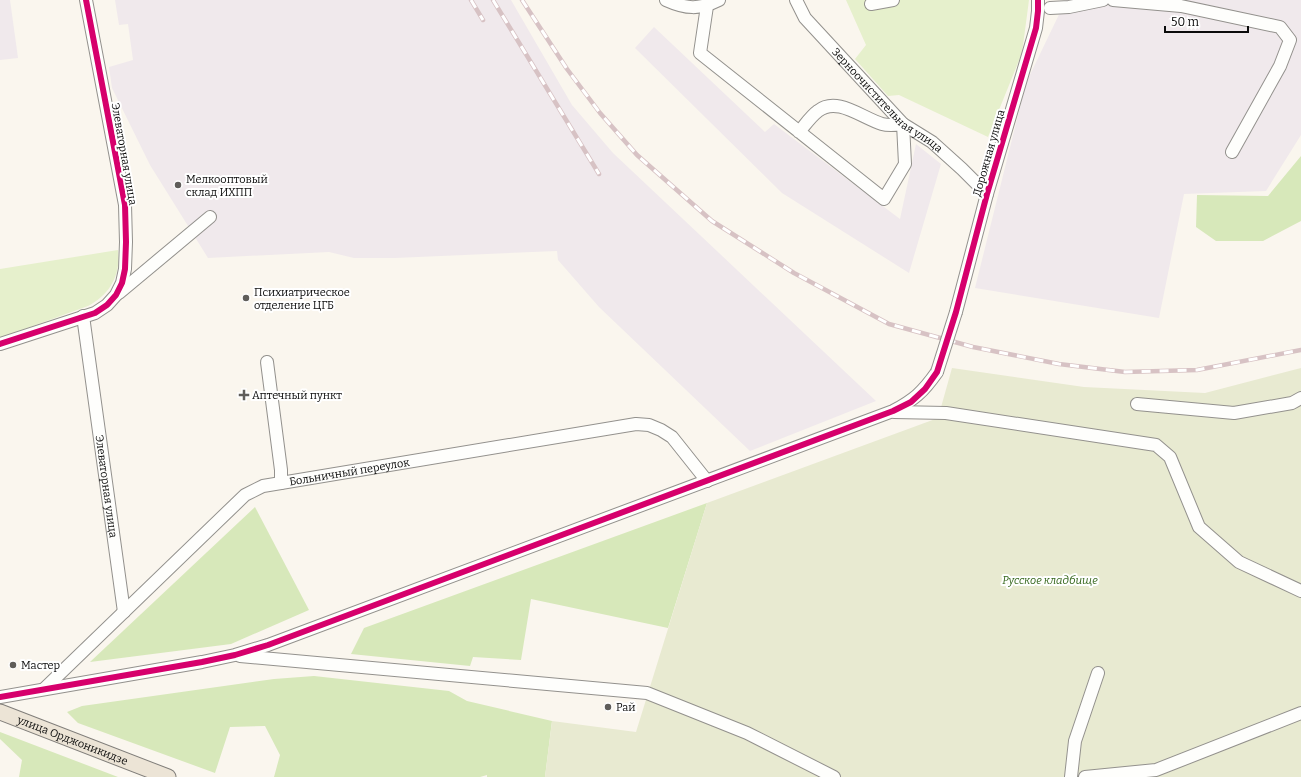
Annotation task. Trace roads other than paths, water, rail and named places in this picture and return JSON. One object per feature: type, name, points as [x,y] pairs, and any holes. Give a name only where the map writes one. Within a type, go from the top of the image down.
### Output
[{"type":"main road","name":"улица Орджоникидзе","points":[[0,712],[168,777]]},
{"type":"street","name":"Элеваторная улица","points":[[86,0],[124,204],[126,242],[125,269],[122,282],[116,295],[107,305],[95,313],[83,316],[124,612]]},
{"type":"street","points":[[666,0],[694,8],[707,6],[719,0]]},
{"type":"street","name":"Зерноочистительная улица","points":[[796,0],[805,18],[903,124],[932,142],[962,168],[987,194]]},
{"type":"street","points":[[871,4],[893,0]]},
{"type":"street","points":[[1042,6],[1060,0]]},
{"type":"street","points":[[1042,6],[1069,7],[1103,0]]},
{"type":"street","points":[[1113,0],[1181,6],[1280,27],[1290,40],[1280,66],[1232,152]]},
{"type":"street","points":[[707,6],[700,53],[799,132],[884,199],[904,164],[903,124],[892,126],[881,124],[841,107],[830,105],[818,111],[799,132]]},
{"type":"street","name":"Дорожная улица","points":[[893,412],[911,402],[925,389],[937,372],[956,312],[987,194],[1042,6]]},
{"type":"street","points":[[116,295],[210,217]]},
{"type":"street","points":[[0,344],[83,316]]},
{"type":"street","points":[[267,362],[281,470],[281,483]]},
{"type":"street","points":[[1137,404],[1234,414],[1292,403],[1301,398]]},
{"type":"street","points":[[0,697],[235,655],[276,642],[893,412],[946,413],[1156,445],[1170,457],[1200,527],[1239,562],[1301,591]]},
{"type":"street","name":"Больничный переулок","points":[[44,689],[245,495],[263,486],[636,424],[649,425],[672,437],[707,481]]},
{"type":"street","points":[[235,655],[647,693],[747,733],[834,777]]},
{"type":"street","points":[[1071,777],[1075,741],[1098,673]]},
{"type":"street","points":[[1085,777],[1156,770],[1301,713]]},
{"type":"railway","points":[[471,0],[483,20]]},
{"type":"railway","points":[[493,0],[599,174]]},
{"type":"railway","points":[[522,0],[567,69],[600,113],[637,155],[712,221],[794,273],[889,324],[973,347],[1059,364],[1125,372],[1197,370],[1301,350]]},
{"type":"place","name":"Мелкооптовый склад ИХПП","points":[[178,185]]},
{"type":"place","name":"Психиатрическое отделение ЦГБ","points":[[246,298]]},
{"type":"place","name":"Аптечный пункт","points":[[244,395]]},
{"type":"place","name":"Мастер","points":[[13,665]]},
{"type":"place","name":"Рай","points":[[608,707]]},
{"type":"park label","name":"Русское кладбище","points":[[1050,580]]}]
